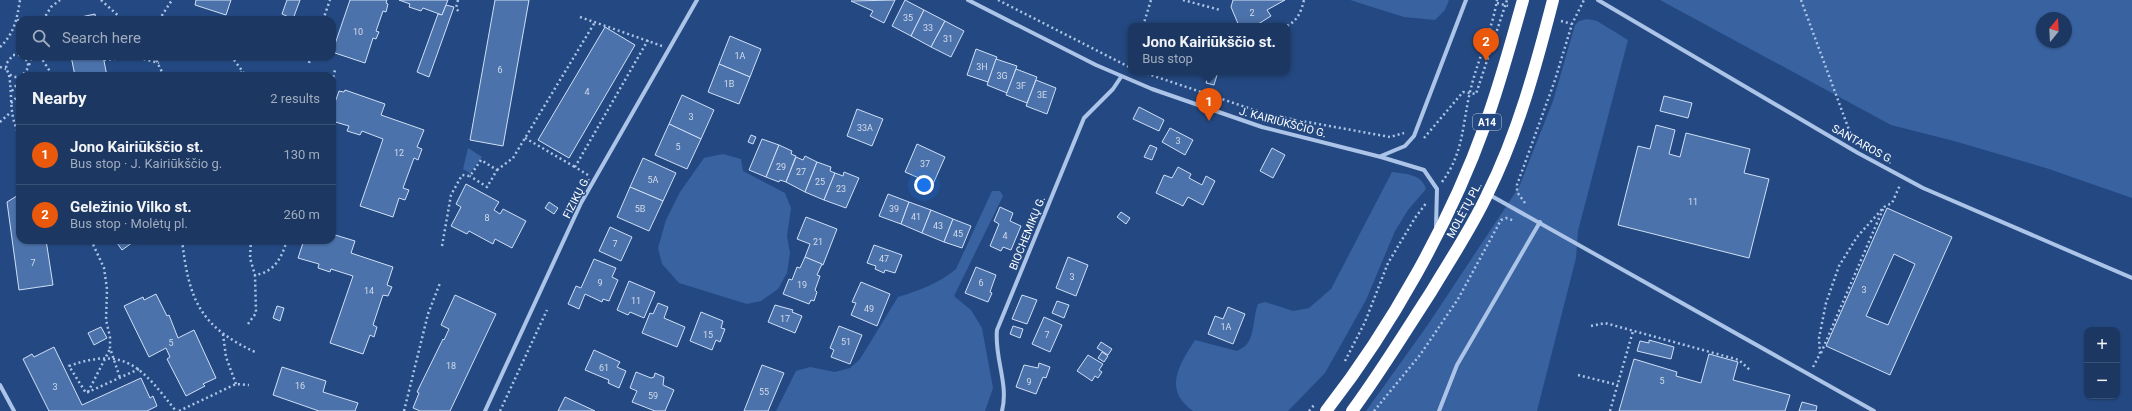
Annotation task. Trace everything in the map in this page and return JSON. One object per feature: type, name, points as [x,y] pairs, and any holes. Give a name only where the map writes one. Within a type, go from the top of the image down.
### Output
[{"type":"highway","name":"MOLĖTŲ PL.","points":[[1326,411],[1358,370],[1386,326],[1435,237],[1485,127],[1523,0]]},
{"type":"highway","name":"MOLĖTŲ PL.","points":[[1352,411],[1403,336],[1466,236],[1488,194],[1516,126],[1531,84],[1554,0]]},
{"type":"street","name":"FIZIKŲ G.","points":[[485,411],[582,203],[698,0]]},
{"type":"street","name":"J. KAIRIŪKŠČIO G.","points":[[968,0],[1121,77],[1262,127],[1381,157],[1424,170],[1437,189]]},
{"type":"street","points":[[1381,157],[1405,146],[1414,136],[1466,0]]},
{"type":"street","name":"SANTAROS G.","points":[[1598,0],[1858,153],[1904,178],[1998,221],[2132,278]]},
{"type":"street","name":"BIOCHEMIKŲ G.","points":[[1002,411],[1004,395],[997,350],[997,330],[1084,118],[1113,88],[1121,77]]},
{"type":"street","points":[[1435,237],[1437,189]]},
{"type":"street","points":[[1488,194],[1874,411]]},
{"type":"street","points":[[1440,411],[1457,365],[1540,222]]},
{"type":"street","points":[[0,385],[14,411]]},
{"type":"path","points":[[17,16],[20,0]]},
{"type":"path","points":[[45,16],[51,7],[60,0]]},
{"type":"path","points":[[101,0],[119,16]]},
{"type":"path","points":[[162,16],[172,0]]},
{"type":"path","points":[[324,16],[330,0]]},
{"type":"path","points":[[458,0],[456,8],[459,12]]},
{"type":"path","points":[[998,0],[1128,66]]},
{"type":"path","points":[[1144,23],[1151,0]]},
{"type":"path","points":[[1183,0],[1220,10]]},
{"type":"path","points":[[1290,24],[1295,22],[1301,13],[1304,0]]},
{"type":"path","points":[[1344,362],[1365,322],[1388,263],[1415,218],[1448,174],[1458,154],[1466,122],[1470,93],[1497,0]]},
{"type":"path","points":[[1151,75],[1269,115],[1390,137],[1405,133],[1424,138],[1463,92],[1476,94],[1507,0]]},
{"type":"path","points":[[1374,411],[1420,355],[1458,299],[1501,220],[1506,218],[1516,222],[1522,213],[1526,204],[1516,192],[1517,185],[1555,80],[1572,24],[1584,0]]},
{"type":"path","points":[[1801,0],[1858,153]]},
{"type":"path","points":[[580,17],[670,48]]},
{"type":"path","points":[[0,47],[11,36],[16,22]]},
{"type":"path","points":[[442,246],[455,186],[462,175],[470,176],[487,187],[497,170],[513,158],[595,22]]},
{"type":"path","points":[[575,167],[648,40]]},
{"type":"path","points":[[6,69],[8,59],[16,56]]},
{"type":"path","points":[[26,60],[28,62],[28,68]]},
{"type":"path","points":[[25,72],[31,60]]},
{"type":"path","points":[[43,60],[50,72]]},
{"type":"path","points":[[145,60],[159,63]]},
{"type":"path","points":[[157,60],[162,72]]},
{"type":"path","points":[[234,60],[242,72]]},
{"type":"path","points":[[0,67],[6,69],[10,75],[12,91],[11,112],[13,124],[16,129]]},
{"type":"path","points":[[10,75],[16,77]]},
{"type":"path","points":[[12,91],[16,86]]},
{"type":"path","points":[[11,103],[16,98]]},
{"type":"path","points":[[0,122],[11,112]]},
{"type":"path","points":[[525,138],[595,179]]},
{"type":"path","points":[[470,176],[481,160],[497,170]]},
{"type":"path","points":[[1820,354],[1819,338],[1826,303],[1839,266],[1857,237],[1884,207],[1892,203],[1904,178]]},
{"type":"path","points":[[1809,375],[1820,354],[1884,207]]},
{"type":"path","points":[[94,244],[104,268],[107,288],[106,320],[110,337],[110,348],[112,358],[120,378]]},
{"type":"path","points":[[182,244],[186,276],[191,293],[209,320],[223,334],[236,343],[256,352]]},
{"type":"path","points":[[248,324],[256,312],[255,275],[250,258],[251,244]]},
{"type":"path","points":[[255,275],[263,274],[274,266],[282,257],[286,244]]},
{"type":"path","points":[[404,411],[428,314],[440,283]]},
{"type":"path","points":[[500,411],[546,310]]},
{"type":"path","points":[[1591,326],[1605,323],[1739,360],[1751,371]]},
{"type":"path","points":[[1610,411],[1633,331]]},
{"type":"path","points":[[223,334],[224,352],[236,384]]},
{"type":"path","points":[[88,393],[110,348]]},
{"type":"path","points":[[88,393],[86,393],[69,366],[82,361],[106,358],[112,358],[131,364],[139,369],[149,377],[177,411],[236,384],[249,385]]},
{"type":"path","points":[[88,393],[139,369]]},
{"type":"path","points":[[1578,374],[1618,385]]},
{"type":"path","points":[[1309,411],[1318,400]]},
{"type":"shaded area","points":[[1350,0],[1449,0],[1445,10],[1435,20],[1404,17]]},
{"type":"shaded area","points":[[1660,0],[2132,0],[2132,198],[2046,168],[1954,141],[1891,125]]},
{"type":"shaded area","points":[[1587,19],[1597,21],[1628,40],[1578,231],[1576,258],[1537,411],[1366,411],[1427,326],[1519,187],[1553,101],[1575,25],[1579,21]]},
{"type":"shaded area","points":[[468,148],[482,157],[470,173],[463,169]]},
{"type":"shaded area","points":[[723,154],[741,159],[743,171],[785,193],[791,208],[787,236],[790,253],[787,273],[778,289],[761,301],[747,304],[679,283],[662,264],[658,248],[666,220],[680,192],[704,158]]},
{"type":"shaded area","points":[[1392,172],[1408,174],[1421,180],[1426,189],[1408,210],[1395,231],[1366,300],[1325,373],[1288,411],[1193,411],[1184,403],[1178,394],[1176,385],[1180,367],[1195,340],[1237,351],[1245,346],[1250,340],[1258,304],[1265,302],[1293,311],[1309,308],[1331,289]]},
{"type":"shaded area","points":[[992,191],[1000,191],[1003,196],[954,296],[971,310],[982,328],[993,388],[985,411],[776,411],[796,371],[810,367],[835,372],[850,368],[860,359],[898,297],[936,283],[956,269]]},
{"type":"building","points":[[196,0],[231,0],[226,15],[195,5]]},
{"type":"building","points":[[287,0],[300,0],[294,16],[286,16],[282,14]]},
{"type":"building","points":[[350,0],[387,0],[386,3],[388,4],[386,12],[383,11],[376,31],[379,32],[376,39],[373,38],[365,63],[336,53],[336,41]]},
{"type":"building","points":[[399,0],[448,0],[442,15],[423,8],[421,11],[409,7],[410,4]]},
{"type":"building","points":[[495,0],[529,0],[503,146],[470,140]]},
{"type":"building","points":[[895,0],[884,23],[870,16],[873,11],[851,1]]},
{"type":"building","points":[[905,0],[924,10],[911,36],[892,26]]},
{"type":"building","points":[[1233,0],[1285,0],[1267,10],[1271,16],[1260,23],[1238,23],[1231,7]]},
{"type":"building","points":[[446,5],[454,7],[429,77],[417,72],[438,14],[442,15]]},
{"type":"building","points":[[924,10],[945,21],[931,47],[911,36]]},
{"type":"building","points":[[945,21],[964,31],[951,57],[931,47]]},
{"type":"building","points":[[605,27],[635,45],[569,158],[538,140]]},
{"type":"building","points":[[730,36],[761,49],[750,77],[719,64]]},
{"type":"building","points":[[976,49],[997,57],[988,82],[967,75]]},
{"type":"building","points":[[996,59],[1017,66],[1007,93],[987,85]]},
{"type":"building","points":[[72,60],[104,60],[106,72],[74,72]]},
{"type":"building","points":[[719,64],[750,77],[739,104],[708,92]]},
{"type":"building","points":[[1016,69],[1037,77],[1027,103],[1006,95]]},
{"type":"building","points":[[1208,75],[1217,75],[1214,85],[1206,83]]},
{"type":"building","points":[[1036,80],[1056,88],[1047,114],[1026,106]]},
{"type":"building","points":[[345,90],[385,104],[381,115],[424,130],[417,147],[422,149],[418,160],[414,158],[403,188],[409,190],[405,200],[399,198],[393,217],[360,206],[383,139],[362,131],[360,135],[347,131],[349,126],[336,122],[336,100],[339,91],[344,92]]},
{"type":"building","points":[[682,95],[714,110],[701,139],[669,124]]},
{"type":"building","points":[[1664,96],[1692,103],[1688,118],[1660,111]]},
{"type":"building","points":[[1139,107],[1164,120],[1159,131],[1133,119]]},
{"type":"building","points":[[857,109],[883,119],[872,146],[847,136]]},
{"type":"building","points":[[669,124],[701,139],[687,169],[655,155]]},
{"type":"building","points":[[1656,125],[1675,130],[1669,154],[1680,157],[1686,133],[1750,149],[1744,173],[1769,179],[1749,258],[1618,225],[1638,146],[1650,149]]},
{"type":"building","points":[[1170,128],[1193,140],[1185,155],[1162,142]]},
{"type":"building","points":[[751,135],[756,137],[753,144],[748,142]]},
{"type":"building","points":[[762,139],[779,145],[766,177],[749,170]]},
{"type":"building","points":[[917,144],[945,157],[933,184],[905,172]]},
{"type":"building","points":[[779,145],[792,151],[791,154],[796,156],[786,182],[780,180],[779,182],[766,177]]},
{"type":"building","points":[[1150,145],[1157,148],[1152,160],[1144,157]]},
{"type":"building","points":[[1272,148],[1285,155],[1273,178],[1260,171]]},
{"type":"building","points":[[805,156],[817,162],[805,192],[786,182],[796,157],[803,160]]},
{"type":"building","points":[[643,158],[676,173],[663,201],[630,187]]},
{"type":"building","points":[[817,162],[831,167],[830,171],[835,173],[824,200],[805,192]]},
{"type":"building","points":[[1178,167],[1191,174],[1189,178],[1202,185],[1206,176],[1215,181],[1203,205],[1188,197],[1183,206],[1156,193],[1164,175],[1172,178]]},
{"type":"building","points":[[844,172],[859,178],[846,208],[824,200],[835,173],[843,176]]},
{"type":"building","points":[[466,184],[499,202],[494,210],[500,214],[503,209],[526,221],[512,248],[495,239],[493,244],[469,231],[467,234],[451,226],[461,207],[456,204]]},
{"type":"building","points":[[630,187],[663,201],[649,231],[617,217]]},
{"type":"building","points":[[888,194],[909,202],[901,224],[879,216]]},
{"type":"building","points":[[16,196],[16,244],[47,244],[53,285],[19,290],[7,202]]},
{"type":"building","points":[[549,202],[558,208],[554,214],[545,208]]},
{"type":"building","points":[[909,202],[931,210],[922,233],[901,224]]},
{"type":"building","points":[[1000,207],[1013,213],[1010,221],[1021,226],[1011,250],[1003,247],[1001,251],[990,246],[999,224],[994,221]]},
{"type":"building","points":[[1887,208],[1952,237],[1890,375],[1826,346]],"holes":[[[1894,254],[1915,264],[1888,325],[1866,316]]]},
{"type":"building","points":[[931,210],[953,219],[944,242],[922,233]]},
{"type":"building","points":[[1121,212],[1130,218],[1126,224],[1117,217]]},
{"type":"building","points":[[806,217],[837,229],[823,265],[805,257],[810,244],[797,239]]},
{"type":"building","points":[[953,219],[971,226],[962,248],[944,242]]},
{"type":"building","points":[[610,227],[632,237],[621,261],[599,251]]},
{"type":"building","points":[[336,235],[355,241],[351,253],[393,267],[387,285],[392,287],[388,296],[383,295],[373,325],[377,327],[374,337],[370,335],[363,354],[330,343],[353,276],[331,269],[330,272],[318,268],[319,264],[298,258],[303,244],[336,244]]},
{"type":"building","points":[[118,244],[130,244],[122,250]]},
{"type":"building","points":[[874,245],[902,255],[895,273],[885,270],[884,273],[875,269],[876,266],[867,263]]},
{"type":"building","points":[[805,257],[822,264],[817,275],[820,276],[815,290],[817,292],[814,301],[811,300],[809,304],[783,294],[789,279],[792,280],[797,267],[800,268]]},
{"type":"building","points":[[1068,257],[1088,265],[1076,296],[1056,288]]},
{"type":"building","points":[[594,259],[616,268],[612,277],[618,280],[609,301],[603,299],[602,302],[585,294],[579,309],[568,304],[576,286],[581,288]]},
{"type":"building","points":[[976,267],[996,275],[990,292],[992,293],[988,302],[965,293]]},
{"type":"building","points":[[629,281],[655,292],[644,318],[630,312],[628,315],[617,310]]},
{"type":"building","points":[[861,282],[890,294],[877,326],[851,315],[856,303],[852,302]]},
{"type":"building","points":[[156,294],[167,316],[169,315],[178,338],[194,330],[216,378],[203,384],[205,386],[186,396],[167,359],[170,357],[166,348],[149,357],[124,306],[143,297],[144,300]]},
{"type":"building","points":[[455,295],[496,314],[450,411],[420,411],[413,408],[419,393],[417,392],[449,329],[441,325]]},
{"type":"building","points":[[1022,295],[1037,300],[1027,324],[1012,319]]},
{"type":"building","points":[[1057,301],[1069,305],[1064,318],[1052,313]]},
{"type":"building","points":[[658,303],[668,307],[664,318],[685,327],[677,347],[642,333],[650,313],[653,314]]},
{"type":"building","points":[[775,305],[793,310],[792,312],[802,316],[795,333],[768,322]]},
{"type":"building","points":[[277,306],[284,308],[280,321],[273,318]]},
{"type":"building","points":[[1228,307],[1245,314],[1233,344],[1208,334],[1215,316],[1223,319]]},
{"type":"building","points":[[701,312],[723,321],[721,328],[725,329],[720,342],[716,340],[712,350],[690,341]]},
{"type":"building","points":[[1044,317],[1062,325],[1050,352],[1032,344]]},
{"type":"building","points":[[839,326],[862,335],[850,364],[831,357],[834,350],[830,348]]},
{"type":"building","points":[[1013,326],[1023,329],[1020,338],[1010,334]]},
{"type":"building","points":[[101,327],[107,338],[94,345],[88,333]]},
{"type":"building","points":[[1649,340],[1674,347],[1671,359],[1637,351],[1640,341],[1649,343]]},
{"type":"building","points":[[1101,342],[1112,349],[1108,355],[1097,348]]},
{"type":"building","points":[[54,347],[82,405],[141,378],[150,398],[153,396],[157,406],[147,411],[49,411],[23,359],[32,354],[34,357]]},
{"type":"building","points":[[594,350],[620,362],[617,367],[626,371],[619,388],[608,383],[609,380],[585,370]]},
{"type":"building","points":[[1102,352],[1108,356],[1104,362],[1098,358]]},
{"type":"building","points":[[1709,354],[1738,362],[1733,380],[1790,395],[1785,411],[1619,411],[1634,359],[1677,372],[1676,376],[1701,383]]},
{"type":"building","points":[[1088,355],[1103,364],[1099,370],[1102,372],[1098,378],[1095,376],[1092,381],[1077,371]]},
{"type":"building","points":[[1039,363],[1050,367],[1046,378],[1043,377],[1036,394],[1016,387],[1024,365],[1038,368]]},
{"type":"building","points":[[762,365],[784,373],[768,411],[744,411]]},
{"type":"building","points":[[282,367],[326,381],[323,392],[358,403],[355,411],[319,411],[273,395]]},
{"type":"building","points":[[636,372],[651,378],[654,377],[655,373],[664,377],[663,385],[674,390],[665,411],[655,411],[632,402],[637,391],[630,388]]},
{"type":"building","points":[[565,397],[595,411],[558,411]]},
{"type":"building","points":[[1802,402],[1817,406],[1816,411],[1799,411]]},
{"type":"place","name":"Geležinio Vilko st.","points":[[1486,61]]},
{"type":"place","name":"Jono Kairiūkščio st.","points":[[1209,121]]}]
